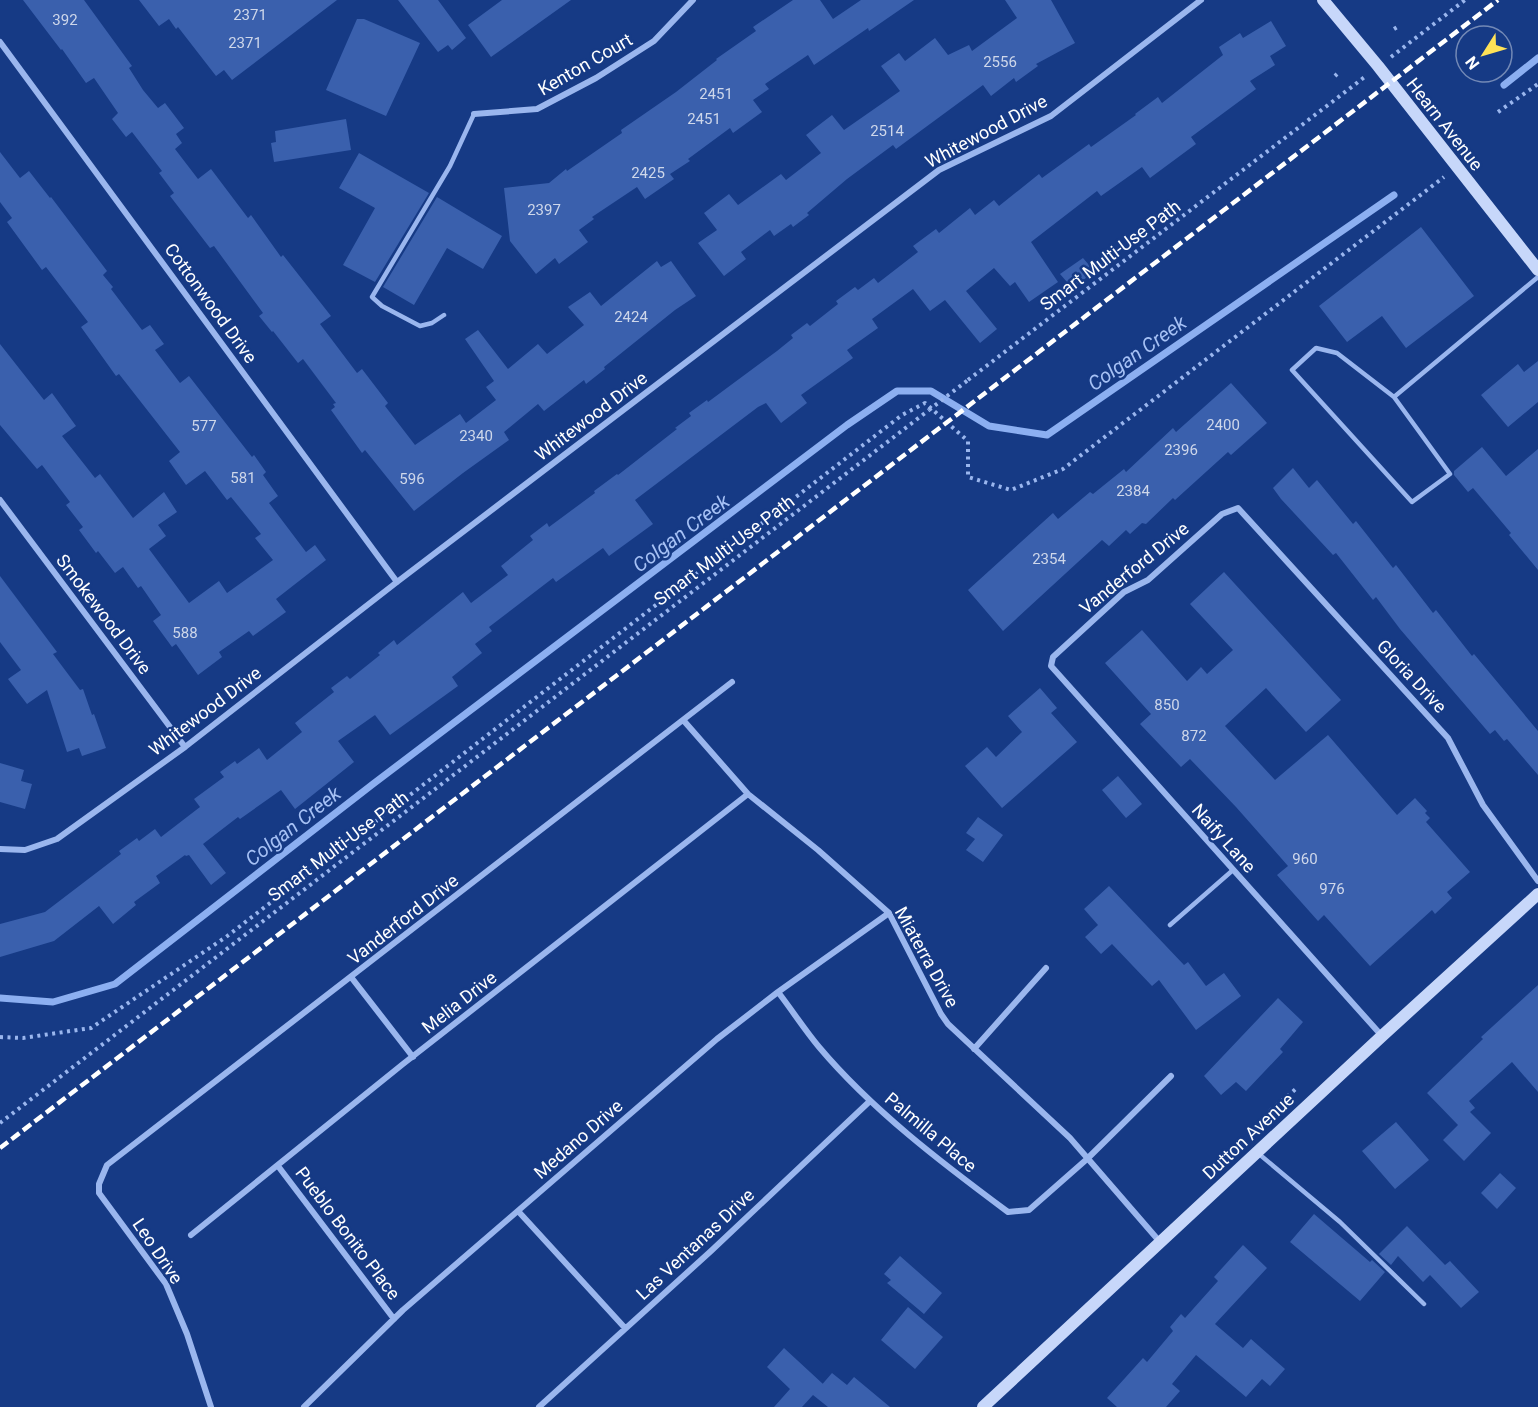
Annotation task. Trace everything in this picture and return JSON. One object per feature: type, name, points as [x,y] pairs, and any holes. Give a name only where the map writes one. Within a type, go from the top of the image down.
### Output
[{"type":"main road","name":"Hearn Avenue","points":[[1323,0],[1378,66],[1538,270]]},
{"type":"main road","name":"Dutton Avenue","points":[[983,1407],[1538,894]]},
{"type":"street","name":"Kenton Court","points":[[474,114],[537,110],[596,78],[654,41],[693,0]]},
{"type":"street","name":"Whitewood Drive","points":[[0,849],[25,850],[57,839],[185,747],[397,582],[939,170],[1051,116],[1201,0]]},
{"type":"street","name":"Cottonwood Drive","points":[[0,42],[397,582]]},
{"type":"street","name":"Smokewood Drive","points":[[0,500],[185,747]]},
{"type":"street","name":"Vanderford Drive","points":[[1053,657],[1124,592],[1148,579],[1222,514],[1238,508]]},
{"type":"street","name":"Gloria Drive","points":[[1238,508],[1448,738],[1483,805],[1538,881]]},
{"type":"street","name":"Naify Lane","points":[[1053,657],[1051,666],[1382,1036]]},
{"type":"street","name":"Vanderford Drive","points":[[99,1184],[107,1165],[732,682]]},
{"type":"street","name":"Miaterra Drive","points":[[684,721],[748,794],[818,850],[889,913],[941,1014],[974,1049],[1070,1138],[1160,1242]]},
{"type":"street","name":"Melia Drive","points":[[191,1235],[748,794]]},
{"type":"street","name":"Medano Drive","points":[[304,1407],[394,1319],[717,1039],[778,992],[889,913]]},
{"type":"street","points":[[974,1049],[1046,968]]},
{"type":"street","points":[[351,977],[413,1057]]},
{"type":"street","name":"Palmilla Place","points":[[778,992],[819,1047],[870,1101],[967,1182],[1008,1212],[1029,1210],[1088,1159],[1171,1076]]},
{"type":"street","name":"Las Ventanas Drive","points":[[539,1407],[870,1101]]},
{"type":"street","name":"Pueblo Bonito Place","points":[[278,1166],[394,1319]]},
{"type":"street","name":"Leo Drive","points":[[99,1184],[99,1193],[166,1284],[187,1334],[211,1407]]},
{"type":"street","points":[[518,1211],[625,1328]]},
{"type":"lane","points":[[444,315],[432,323],[420,326],[382,306],[372,297],[450,166],[474,114]]},
{"type":"lane","points":[[1394,397],[1538,277]]},
{"type":"lane","points":[[1316,348],[1337,353],[1394,397],[1450,474],[1412,502],[1292,370],[1316,348]]},
{"type":"lane","points":[[1170,924],[1233,870]]},
{"type":"lane","points":[[1257,1152],[1340,1222],[1424,1304]]},
{"type":"path","name":"Smart Multi-Use Path","points":[[0,1123],[1465,0]]},
{"type":"path","points":[[1498,112],[1538,84]]},
{"type":"path","points":[[0,1037],[23,1038],[91,1028],[226,937],[902,415],[925,403],[968,441],[968,477],[1011,490],[1063,469],[1457,167]]},
{"type":"path","points":[[1270,1111],[1303,1083]]},
{"type":"building","points":[[23,0],[84,0],[132,66],[129,68],[143,90],[158,108],[165,103],[184,128],[176,134],[182,143],[175,149],[198,179],[211,169],[248,218],[251,215],[281,257],[283,255],[331,316],[320,324],[357,373],[362,369],[388,403],[385,406],[415,445],[460,414],[466,423],[496,400],[486,387],[494,381],[465,339],[478,330],[508,369],[538,344],[547,354],[584,325],[568,307],[590,292],[601,306],[657,261],[661,267],[671,261],[696,296],[675,310],[586,384],[584,380],[544,411],[538,404],[504,432],[509,440],[414,511],[365,450],[362,453],[331,410],[335,407],[333,404],[336,403],[303,359],[298,363],[259,316],[263,313],[214,246],[210,248],[170,196],[174,193],[159,173],[162,171],[132,132],[126,137],[112,119],[118,113],[94,78],[86,83]]},
{"type":"building","points":[[139,0],[337,0],[232,80],[224,70],[216,76],[178,27],[176,29],[169,19],[159,26]]},
{"type":"building","points":[[398,0],[438,0],[466,38],[452,50],[448,45],[438,52]]},
{"type":"building","points":[[502,0],[571,0],[491,57],[468,25]]},
{"type":"building","points":[[793,0],[820,0],[833,19],[861,0],[914,0],[814,65],[808,55],[765,84],[769,89],[753,100],[762,112],[733,133],[730,128],[688,159],[690,161],[670,174],[674,179],[645,199],[637,187],[592,217],[594,219],[579,230],[588,242],[559,264],[555,258],[536,274],[510,241],[504,188],[549,183],[566,169],[567,171],[622,133],[621,130],[676,92],[716,59],[756,31],[753,27]]},
{"type":"building","points":[[1005,0],[1051,0],[1075,43],[1036,64],[1038,66],[1016,82],[1014,78],[991,96],[983,85],[896,149],[893,145],[847,179],[793,227],[791,224],[774,236],[770,230],[741,252],[746,259],[724,276],[698,243],[717,230],[704,213],[729,194],[738,205],[781,174],[786,180],[821,153],[806,135],[832,115],[844,130],[900,91],[881,66],[899,53],[905,61],[935,38],[948,55],[969,45],[972,51],[1017,18]]},
{"type":"building","points":[[357,19],[364,19],[420,43],[386,116],[326,90]]},
{"type":"building","points":[[1271,21],[1286,46],[1270,56],[1275,65],[1250,81],[1256,89],[1191,137],[1196,144],[1150,178],[1142,167],[1101,196],[1097,191],[1031,242],[1058,282],[1029,302],[1015,282],[1010,286],[994,268],[966,291],[997,329],[980,343],[945,300],[930,311],[913,289],[872,319],[878,328],[847,350],[853,358],[801,395],[807,403],[781,423],[766,403],[758,407],[635,500],[653,524],[609,556],[603,548],[556,582],[553,578],[489,627],[492,631],[475,644],[482,653],[452,677],[458,686],[390,735],[375,715],[338,741],[354,762],[295,809],[281,790],[240,819],[238,817],[203,844],[226,873],[211,885],[189,855],[185,855],[156,876],[160,883],[134,902],[136,905],[113,924],[99,906],[54,941],[0,957],[0,924],[45,912],[121,854],[119,851],[137,838],[139,841],[155,829],[161,837],[200,807],[194,799],[224,777],[220,772],[235,761],[237,764],[259,748],[267,760],[302,732],[295,723],[334,692],[331,688],[347,676],[350,679],[380,655],[378,653],[394,640],[397,645],[463,592],[471,603],[508,575],[501,566],[533,540],[530,536],[547,523],[549,527],[595,493],[594,491],[677,429],[675,428],[691,416],[689,413],[707,400],[708,402],[777,351],[793,338],[791,335],[807,323],[810,326],[838,304],[836,301],[855,287],[858,290],[874,278],[878,283],[918,252],[913,246],[936,229],[939,233],[970,208],[975,215],[994,200],[999,206],[1039,174],[1042,178],[1089,144],[1091,147],[1158,97],[1162,103],[1223,55],[1219,47],[1240,33],[1243,38]]},
{"type":"building","points":[[346,119],[351,150],[274,162],[271,143],[276,142],[275,131]]},
{"type":"building","points":[[0,152],[20,178],[29,171],[51,197],[107,271],[103,275],[113,287],[111,289],[142,330],[150,325],[164,344],[155,350],[180,383],[189,376],[252,457],[254,455],[266,472],[263,475],[278,496],[269,503],[306,552],[315,545],[326,560],[276,599],[286,612],[253,636],[249,631],[219,652],[222,657],[198,675],[176,644],[172,647],[153,621],[161,615],[141,586],[138,588],[123,567],[115,573],[98,551],[96,553],[79,530],[83,527],[66,505],[70,502],[42,465],[37,469],[0,425],[0,344],[44,400],[52,393],[76,426],[62,436],[95,478],[100,474],[133,518],[164,492],[177,512],[158,525],[166,536],[149,549],[189,603],[219,581],[227,593],[273,560],[255,538],[261,534],[231,497],[227,500],[205,471],[186,485],[169,461],[180,452],[119,374],[116,376],[81,327],[88,322],[46,267],[42,270],[7,222],[12,218],[0,202]]},
{"type":"building","points":[[359,153],[429,193],[375,282],[343,265],[375,208],[339,188]]},
{"type":"building","points":[[437,197],[502,236],[483,269],[447,248],[414,305],[383,287]]},
{"type":"building","points":[[1421,227],[1474,296],[1406,348],[1382,316],[1347,342],[1319,306]]},
{"type":"building","points":[[1083,258],[1094,271],[1073,289],[1060,274]]},
{"type":"building","points":[[1538,361],[1538,402],[1508,427],[1481,395],[1518,364],[1524,372]]},
{"type":"building","points":[[1231,383],[1267,423],[1231,455],[1228,452],[1146,524],[1142,523],[1130,534],[1126,530],[1109,546],[1102,540],[1003,631],[968,590],[1053,513],[1058,519],[1090,492],[1093,494],[1124,469],[1126,472],[1173,428],[1176,432]]},
{"type":"building","points":[[1482,447],[1506,476],[1538,449],[1538,570],[1509,535],[1511,533],[1473,488],[1468,492],[1454,475],[1454,471]]},
{"type":"building","points":[[1293,468],[1309,488],[1317,480],[1353,524],[1356,521],[1393,568],[1396,565],[1433,613],[1436,610],[1472,656],[1474,654],[1538,731],[1538,775],[1507,739],[1504,741],[1495,730],[1490,734],[1400,629],[1376,597],[1373,600],[1336,553],[1333,555],[1281,499],[1273,488]]},
{"type":"building","points":[[1224,572],[1341,700],[1306,732],[1266,688],[1225,726],[1275,780],[1328,735],[1397,815],[1415,798],[1427,811],[1425,813],[1430,818],[1426,822],[1470,872],[1447,892],[1452,898],[1435,914],[1432,910],[1370,966],[1324,915],[1318,921],[1277,875],[1288,866],[1236,807],[1190,759],[1181,767],[1140,724],[1151,714],[1105,663],[1142,630],[1187,681],[1201,667],[1207,674],[1233,650],[1190,604]]},
{"type":"building","points":[[0,576],[57,652],[53,654],[80,690],[83,689],[106,748],[82,756],[79,748],[67,752],[47,690],[27,704],[8,679],[21,670],[0,642]]},
{"type":"building","points":[[1040,688],[1057,708],[1051,713],[1077,742],[1002,808],[965,766],[987,747],[996,757],[1022,732],[1008,716]]},
{"type":"building","points":[[0,763],[24,770],[21,781],[32,784],[25,809],[0,802]]},
{"type":"building","points":[[1118,776],[1142,804],[1126,818],[1102,790]]},
{"type":"building","points":[[978,817],[1003,835],[983,862],[966,850],[975,839],[966,833]]},
{"type":"building","points":[[1109,886],[1184,965],[1188,962],[1206,986],[1224,973],[1241,996],[1196,1030],[1159,980],[1152,986],[1112,944],[1101,954],[1085,937],[1098,925],[1084,909]]},
{"type":"building","points":[[1538,985],[1538,1092],[1512,1062],[1469,1101],[1475,1108],[1470,1112],[1491,1133],[1464,1161],[1443,1140],[1458,1125],[1427,1093],[1483,1039],[1481,1037]]},
{"type":"building","points":[[1278,998],[1303,1022],[1280,1049],[1283,1052],[1246,1091],[1236,1082],[1221,1095],[1204,1076]]},
{"type":"building","points":[[1396,1122],[1429,1160],[1395,1189],[1362,1151]]},
{"type":"building","points":[[1500,1173],[1516,1188],[1497,1209],[1481,1193]]},
{"type":"building","points":[[1314,1214],[1385,1272],[1360,1301],[1290,1242]]},
{"type":"building","points":[[1407,1226],[1445,1265],[1450,1261],[1479,1292],[1461,1308],[1430,1275],[1423,1282],[1398,1256],[1391,1265],[1379,1254]]},
{"type":"building","points":[[1243,1245],[1267,1268],[1215,1324],[1243,1348],[1251,1339],[1285,1369],[1270,1386],[1262,1379],[1246,1397],[1196,1355],[1172,1384],[1180,1391],[1166,1407],[1117,1407],[1107,1398],[1143,1358],[1147,1362],[1173,1331],[1170,1327],[1181,1314],[1185,1318],[1218,1281],[1214,1277]]},
{"type":"building","points":[[900,1256],[942,1293],[924,1314],[887,1283],[891,1280],[884,1274]]},
{"type":"building","points":[[908,1307],[943,1337],[915,1369],[881,1340]]},
{"type":"building","points":[[784,1348],[823,1384],[802,1407],[774,1407],[790,1389],[767,1367]]},
{"type":"building","points":[[832,1373],[847,1385],[854,1377],[890,1407],[828,1407],[813,1395]]},
{"type":"waterway","name":"Colgan Creek","points":[[1504,85],[1538,58]]},
{"type":"waterway","name":"Colgan Creek","points":[[0,998],[53,1002],[115,984],[373,784],[847,425],[897,391],[931,391],[989,426],[1047,435],[1394,195]]},
{"type":"railway","points":[[0,1148],[1498,0]]}]
